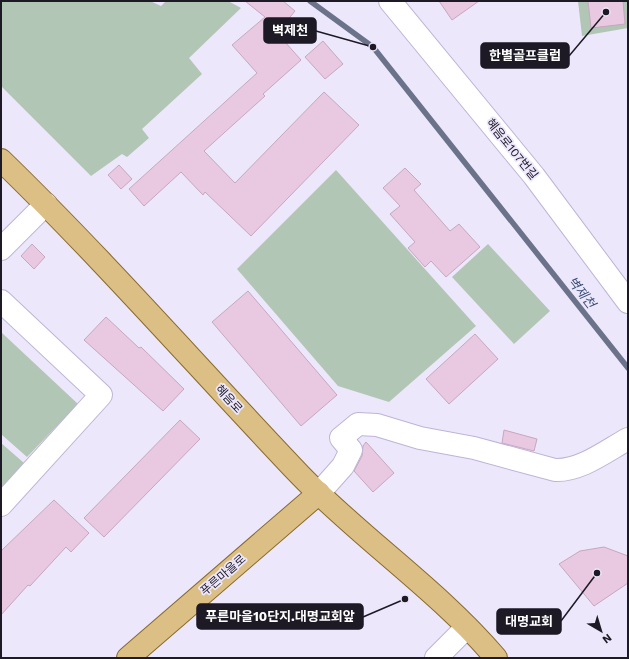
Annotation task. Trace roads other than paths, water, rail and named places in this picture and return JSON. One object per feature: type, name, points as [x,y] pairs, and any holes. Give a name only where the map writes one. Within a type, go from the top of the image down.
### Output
[{"type":"main road","name":"혜음로","points":[[1,160],[46,204],[319,492],[467,627],[496,658]]},
{"type":"main road","name":"푸른마을로","points":[[128,658],[319,492]]},
{"type":"street","name":"혜음로107번길","points":[[390,1],[534,176],[628,302]]},
{"type":"street","points":[[1,249],[46,204]]},
{"type":"street","points":[[1,301],[101,395],[1,504]]},
{"type":"street","points":[[319,492],[343,466],[352,450],[341,438],[358,424],[378,425],[420,438],[474,448],[555,470],[564,470],[580,465],[628,439]]},
{"type":"street","points":[[436,658],[467,627]]},
{"type":"waterway","name":"벽제천","points":[[310,1],[373,47],[628,368]]},
{"type":"place","name":"한별골프클럽","points":[[606,12]]},
{"type":"place","name":"벽제천","points":[[373,47]]},
{"type":"place","name":"대명교회","points":[[597,573]]},
{"type":"place","name":"푸른마을10단지.대명교회앞","points":[[405,599]]}]
